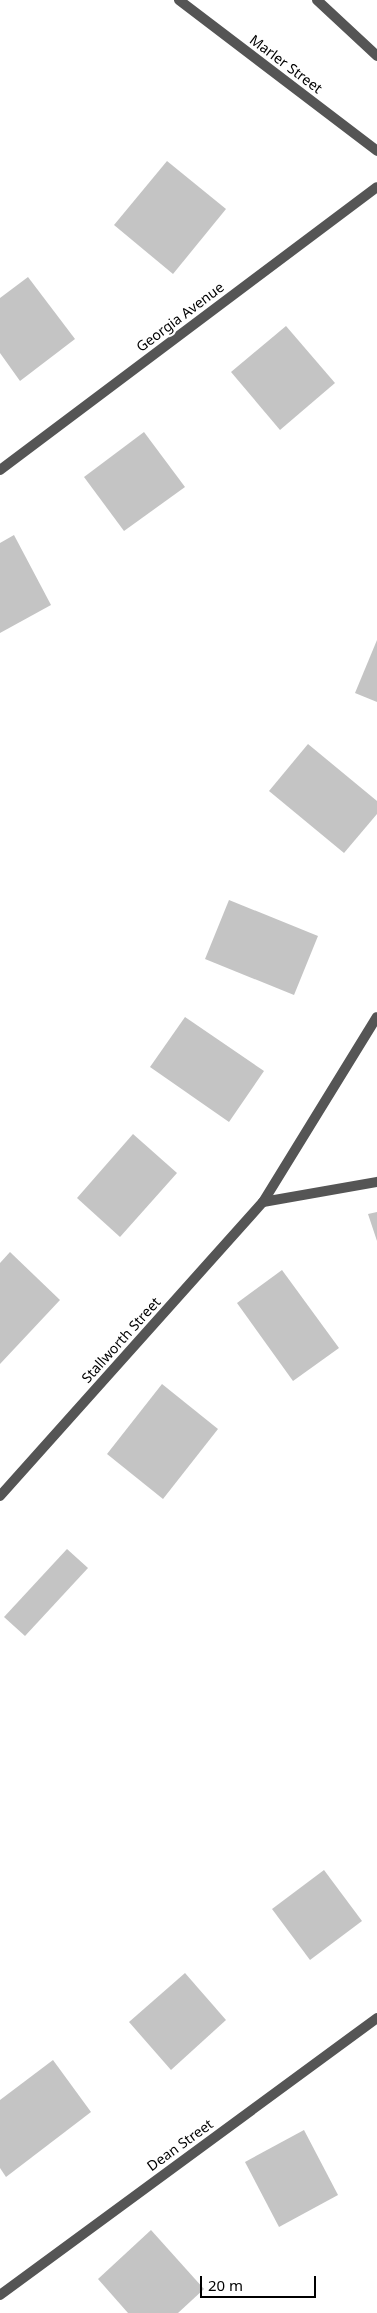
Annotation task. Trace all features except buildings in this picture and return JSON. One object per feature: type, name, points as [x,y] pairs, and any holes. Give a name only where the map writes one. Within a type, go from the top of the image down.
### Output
[{"type":"street","name":"Marler Street","points":[[179,0],[377,151]]},
{"type":"street","points":[[317,0],[377,56]]},
{"type":"street","name":"Georgia Avenue","points":[[0,470],[377,187]]},
{"type":"street","name":"Stallworth Street","points":[[0,1496],[263,1202],[377,1017]]},
{"type":"street","points":[[263,1202],[377,1182]]},
{"type":"street","name":"Dean Street","points":[[0,2295],[377,2018]]}]
